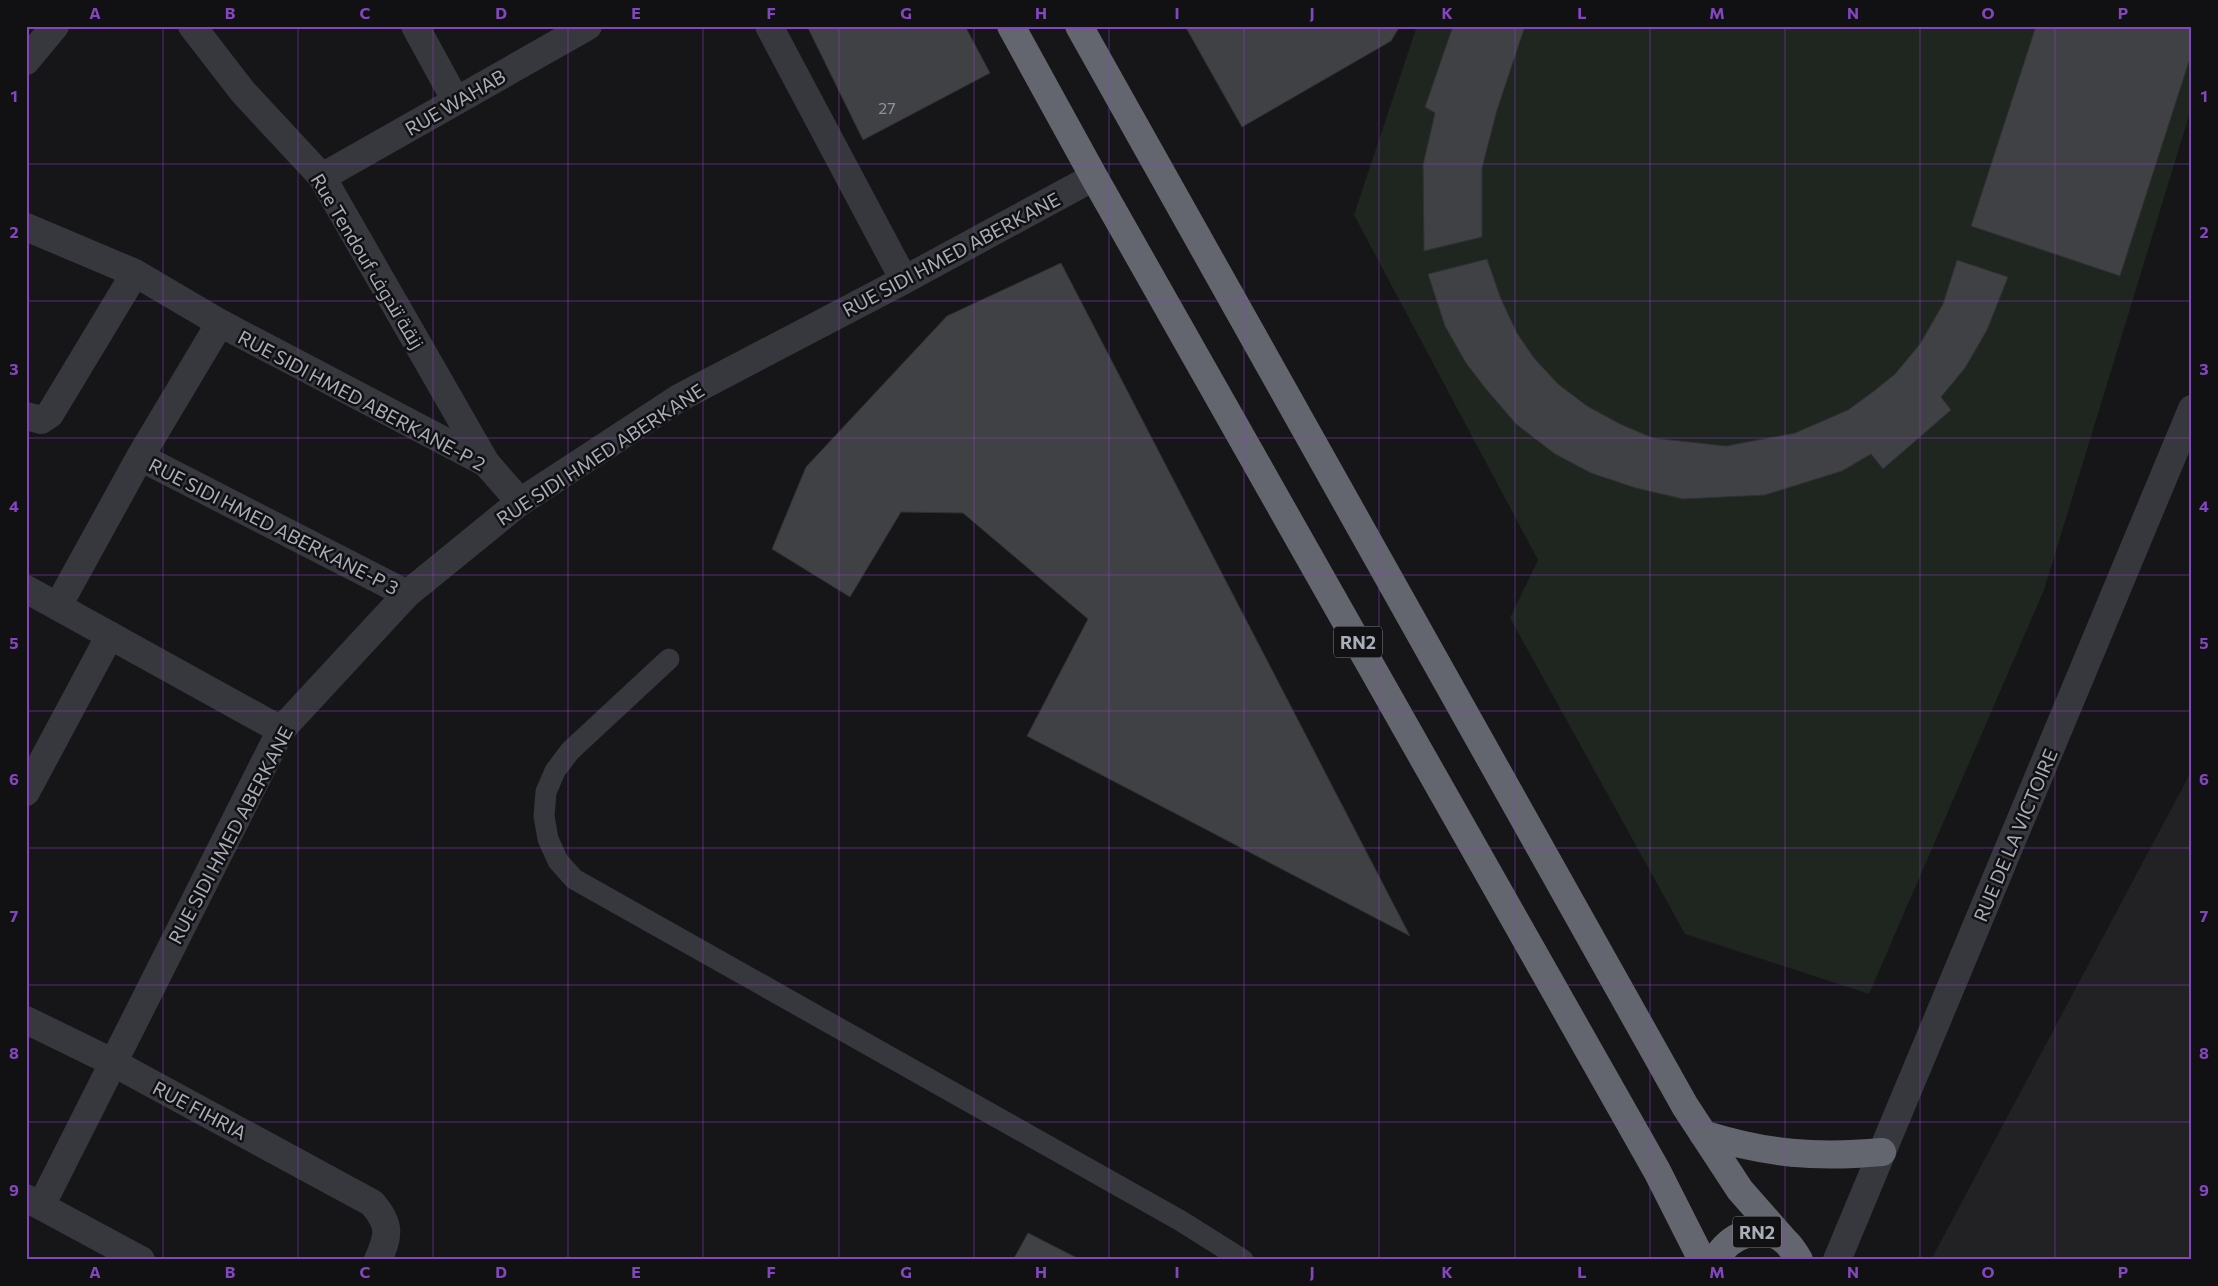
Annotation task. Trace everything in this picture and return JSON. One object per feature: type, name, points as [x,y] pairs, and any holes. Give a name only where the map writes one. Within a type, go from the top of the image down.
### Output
[{"type":"highway","name":"RN2","points":[[1011,26],[1094,177],[1657,1171],[1702,1260]]},
{"type":"highway","name":"RN2","points":[[1079,26],[1703,1134],[1740,1190],[1792,1250]]},
{"type":"highway","points":[[1703,1134],[1737,1145],[1772,1152],[1808,1156],[1845,1156],[1882,1152]]},
{"type":"highway","name":"RN2","points":[[1716,1260],[1727,1243],[1739,1236],[1754,1232],[1770,1234],[1792,1250]]},
{"type":"street","points":[[26,61],[55,26]]},
{"type":"street","name":"Rue Tendouf زنقة تندوف","points":[[192,26],[243,92],[322,177],[486,463]]},
{"type":"street","points":[[415,26],[456,101]]},
{"type":"street","name":"RUE WAHAB","points":[[322,177],[588,26]]},
{"type":"street","points":[[769,26],[904,280]]},
{"type":"street","name":"RUE SIDI HMED ABERKANE","points":[[34,1202],[112,1062],[281,730],[407,594],[520,502],[679,398],[904,280],[1094,177]]},
{"type":"street","name":"RUE SIDI HMED ABERKANE-P 2","points":[[26,228],[134,273],[220,323],[486,463],[520,502]]},
{"type":"street","points":[[26,416],[41,420],[50,414],[134,273]]},
{"type":"street","name":"RUE SIDI HMED ABERKANE-P 2","points":[[58,606],[140,457],[220,323]]},
{"type":"street","name":"RUE DE LA VICTOIRE","points":[[1837,1260],[2185,450],[2192,409]]},
{"type":"street","name":"RUE SIDI HMED ABERKANE-P 3","points":[[140,457],[407,594]]},
{"type":"street","points":[[26,589],[281,730]]},
{"type":"street","points":[[26,792],[110,635]]},
{"type":"street","name":"RUE FIHRIA","points":[[26,1020],[112,1062],[372,1203],[383,1215],[388,1232],[378,1260]]},
{"type":"street","points":[[34,1202],[140,1260]]},
{"type":"lane","points":[[669,659],[570,752],[555,770],[546,792],[544,816],[548,839],[558,861],[574,878],[1181,1221],[1243,1260]]},
{"type":"shaded area","points":[[1417,26],[2192,26],[2192,106],[2044,590],[1869,994],[1685,934],[1510,618],[1538,560],[1354,215]]},
{"type":"shaded area","points":[[2192,770],[2192,1260],[1931,1260]]},
{"type":"building","points":[[807,26],[965,26],[990,73],[863,140]]},
{"type":"building","points":[[1185,26],[1400,26],[1391,41],[1242,127]]},
{"type":"building","points":[[1453,26],[1525,26],[1497,110],[1482,168],[1482,237],[1424,251],[1423,165],[1435,113],[1425,107]]},
{"type":"building","points":[[2036,26],[2192,26],[2192,52],[2120,276],[1971,226]]},
{"type":"building","points":[[1487,259],[1501,299],[1517,333],[1534,358],[1558,384],[1587,406],[1620,424],[1653,438],[1726,446],[1795,433],[1848,410],[1874,391],[1895,374],[1920,344],[1943,304],[1957,260],[2008,277],[1987,330],[1965,368],[1941,397],[1951,410],[1883,469],[1871,454],[1842,471],[1765,495],[1683,499],[1636,488],[1591,473],[1555,454],[1516,424],[1486,389],[1466,363],[1445,326],[1428,274]]},
{"type":"building","points":[[1061,263],[1410,936],[1027,736],[1088,619],[963,513],[901,512],[850,597],[772,549],[806,467],[947,316]]},
{"type":"building","points":[[1028,1233],[1081,1260],[1013,1260]]}]
